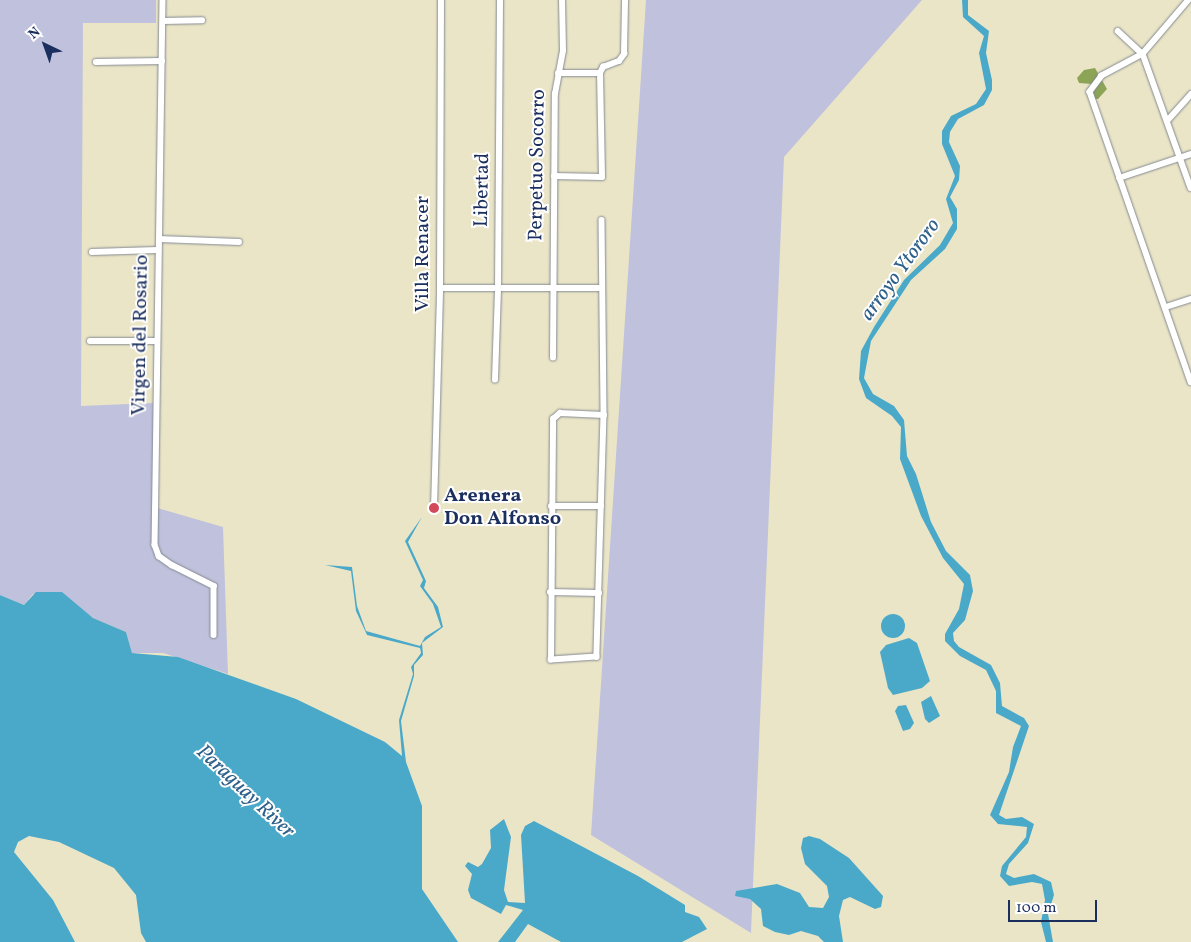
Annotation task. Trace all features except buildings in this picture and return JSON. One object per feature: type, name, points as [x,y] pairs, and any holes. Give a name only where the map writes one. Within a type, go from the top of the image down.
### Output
[{"type":"street","name":"Virgen del Rosario","points":[[163,0],[159,239],[157,250],[155,545],[159,556],[172,566],[214,586],[214,635]]},
{"type":"street","name":"Villa Renacer","points":[[434,508],[440,288],[440,0]]},
{"type":"street","name":"Libertad","points":[[495,380],[498,288],[500,0]]},
{"type":"street","name":"Perpetuo Socorro","points":[[554,358],[555,94],[563,51],[562,0]]},
{"type":"street","points":[[554,176],[602,177],[600,73],[603,67],[620,61],[624,54],[625,0]]},
{"type":"street","points":[[1189,0],[1143,54],[1102,76],[1090,92],[1191,382]]},
{"type":"street","points":[[163,21],[202,20]]},
{"type":"street","points":[[1118,31],[1143,54],[1191,188]]},
{"type":"street","points":[[96,62],[162,61]]},
{"type":"street","points":[[558,74],[600,73]]},
{"type":"street","points":[[1167,121],[1191,94]]},
{"type":"street","points":[[1119,178],[1191,154]]},
{"type":"street","points":[[602,220],[604,415],[597,659],[551,660],[550,592],[553,419],[560,413],[604,415]]},
{"type":"street","points":[[159,239],[239,242]]},
{"type":"street","points":[[92,252],[157,250]]},
{"type":"street","points":[[440,288],[602,288]]},
{"type":"street","points":[[1166,307],[1191,299]]},
{"type":"street","points":[[90,341],[156,341]]},
{"type":"street","points":[[551,506],[601,506]]},
{"type":"street","points":[[550,592],[599,593]]},
{"type":"shaded area","points":[[0,0],[156,0],[156,23],[83,23],[81,406],[153,403],[154,507],[223,527],[228,674],[163,653],[132,653],[126,632],[93,618],[78,607],[33,594],[24,605],[0,595]]},
{"type":"shaded area","points":[[646,0],[922,0],[784,157],[751,933],[591,835]]},
{"type":"green space","points":[[1095,68],[1107,89],[1098,99],[1090,99],[1088,91],[1092,84],[1079,83],[1077,78],[1084,70]]},
{"type":"water","points":[[962,0],[968,0],[968,15],[989,31],[986,53],[992,80],[992,90],[984,105],[958,119],[950,132],[949,142],[960,166],[959,180],[950,197],[957,209],[957,229],[945,249],[911,280],[871,341],[864,378],[873,394],[894,406],[904,420],[907,456],[916,474],[931,522],[946,551],[970,575],[973,591],[965,620],[953,633],[954,641],[959,647],[991,665],[1000,683],[1002,706],[1024,718],[1029,726],[999,815],[1006,819],[1022,817],[1034,824],[1028,843],[1009,864],[1006,874],[1014,878],[1034,874],[1051,882],[1054,895],[1048,914],[1053,942],[1046,942],[1041,922],[1045,900],[1042,884],[1032,882],[1009,886],[1000,876],[1002,866],[1026,837],[1027,827],[998,824],[990,815],[1009,772],[1013,747],[1021,726],[996,713],[996,691],[986,670],[960,656],[945,641],[945,634],[959,609],[964,584],[943,558],[921,516],[900,459],[901,427],[892,416],[866,398],[859,379],[861,351],[874,327],[904,280],[940,245],[953,223],[946,199],[955,176],[942,144],[942,131],[951,116],[976,104],[986,89],[979,53],[984,36],[963,17]]},
{"type":"water","name":"Paraguay River","points":[[422,517],[408,542],[426,581],[424,588],[438,607],[443,627],[422,643],[423,655],[414,665],[414,676],[401,721],[406,762],[422,806],[422,889],[458,942],[146,942],[141,933],[136,895],[114,868],[59,842],[29,836],[18,842],[14,852],[53,900],[75,942],[0,942],[0,595],[24,605],[36,592],[62,592],[93,618],[126,632],[132,653],[178,657],[296,699],[385,742],[402,756],[399,720],[413,674],[411,667],[421,653],[420,648],[367,635],[356,611],[351,571],[325,565],[352,567],[357,606],[366,631],[420,646],[425,637],[441,627],[433,604],[420,586],[423,580],[405,541]]},
{"type":"water","points":[[893,614],[902,617],[905,626],[902,635],[893,638],[884,635],[881,626],[884,617]]},
{"type":"water","points":[[909,638],[917,643],[930,681],[922,688],[893,695],[888,688],[880,652],[886,645]]},
{"type":"water","points":[[931,696],[940,716],[929,723],[925,719],[921,702]]},
{"type":"water","points":[[906,705],[914,723],[910,729],[903,731],[895,711],[898,706]]},
{"type":"water","points":[[504,819],[511,837],[504,890],[508,902],[525,903],[521,835],[525,826],[534,821],[638,876],[685,905],[685,912],[699,917],[707,929],[682,942],[561,942],[528,924],[515,942],[498,942],[523,910],[506,905],[501,914],[471,898],[468,890],[472,874],[465,866],[468,862],[478,867],[482,864],[491,848],[490,830]]},
{"type":"water","points":[[809,836],[820,839],[849,858],[883,896],[881,907],[875,909],[850,897],[843,900],[839,916],[843,942],[824,942],[818,936],[801,931],[789,935],[775,932],[763,926],[761,909],[750,899],[735,896],[736,891],[777,884],[800,893],[809,907],[823,908],[829,897],[827,886],[805,864],[801,848],[803,838]]},
{"type":"place","name":"Arenera Don Alfonso","points":[[434,508]]},
{"type":"water label","name":"arroyo Ytororo","points":[[901,270]]}]
